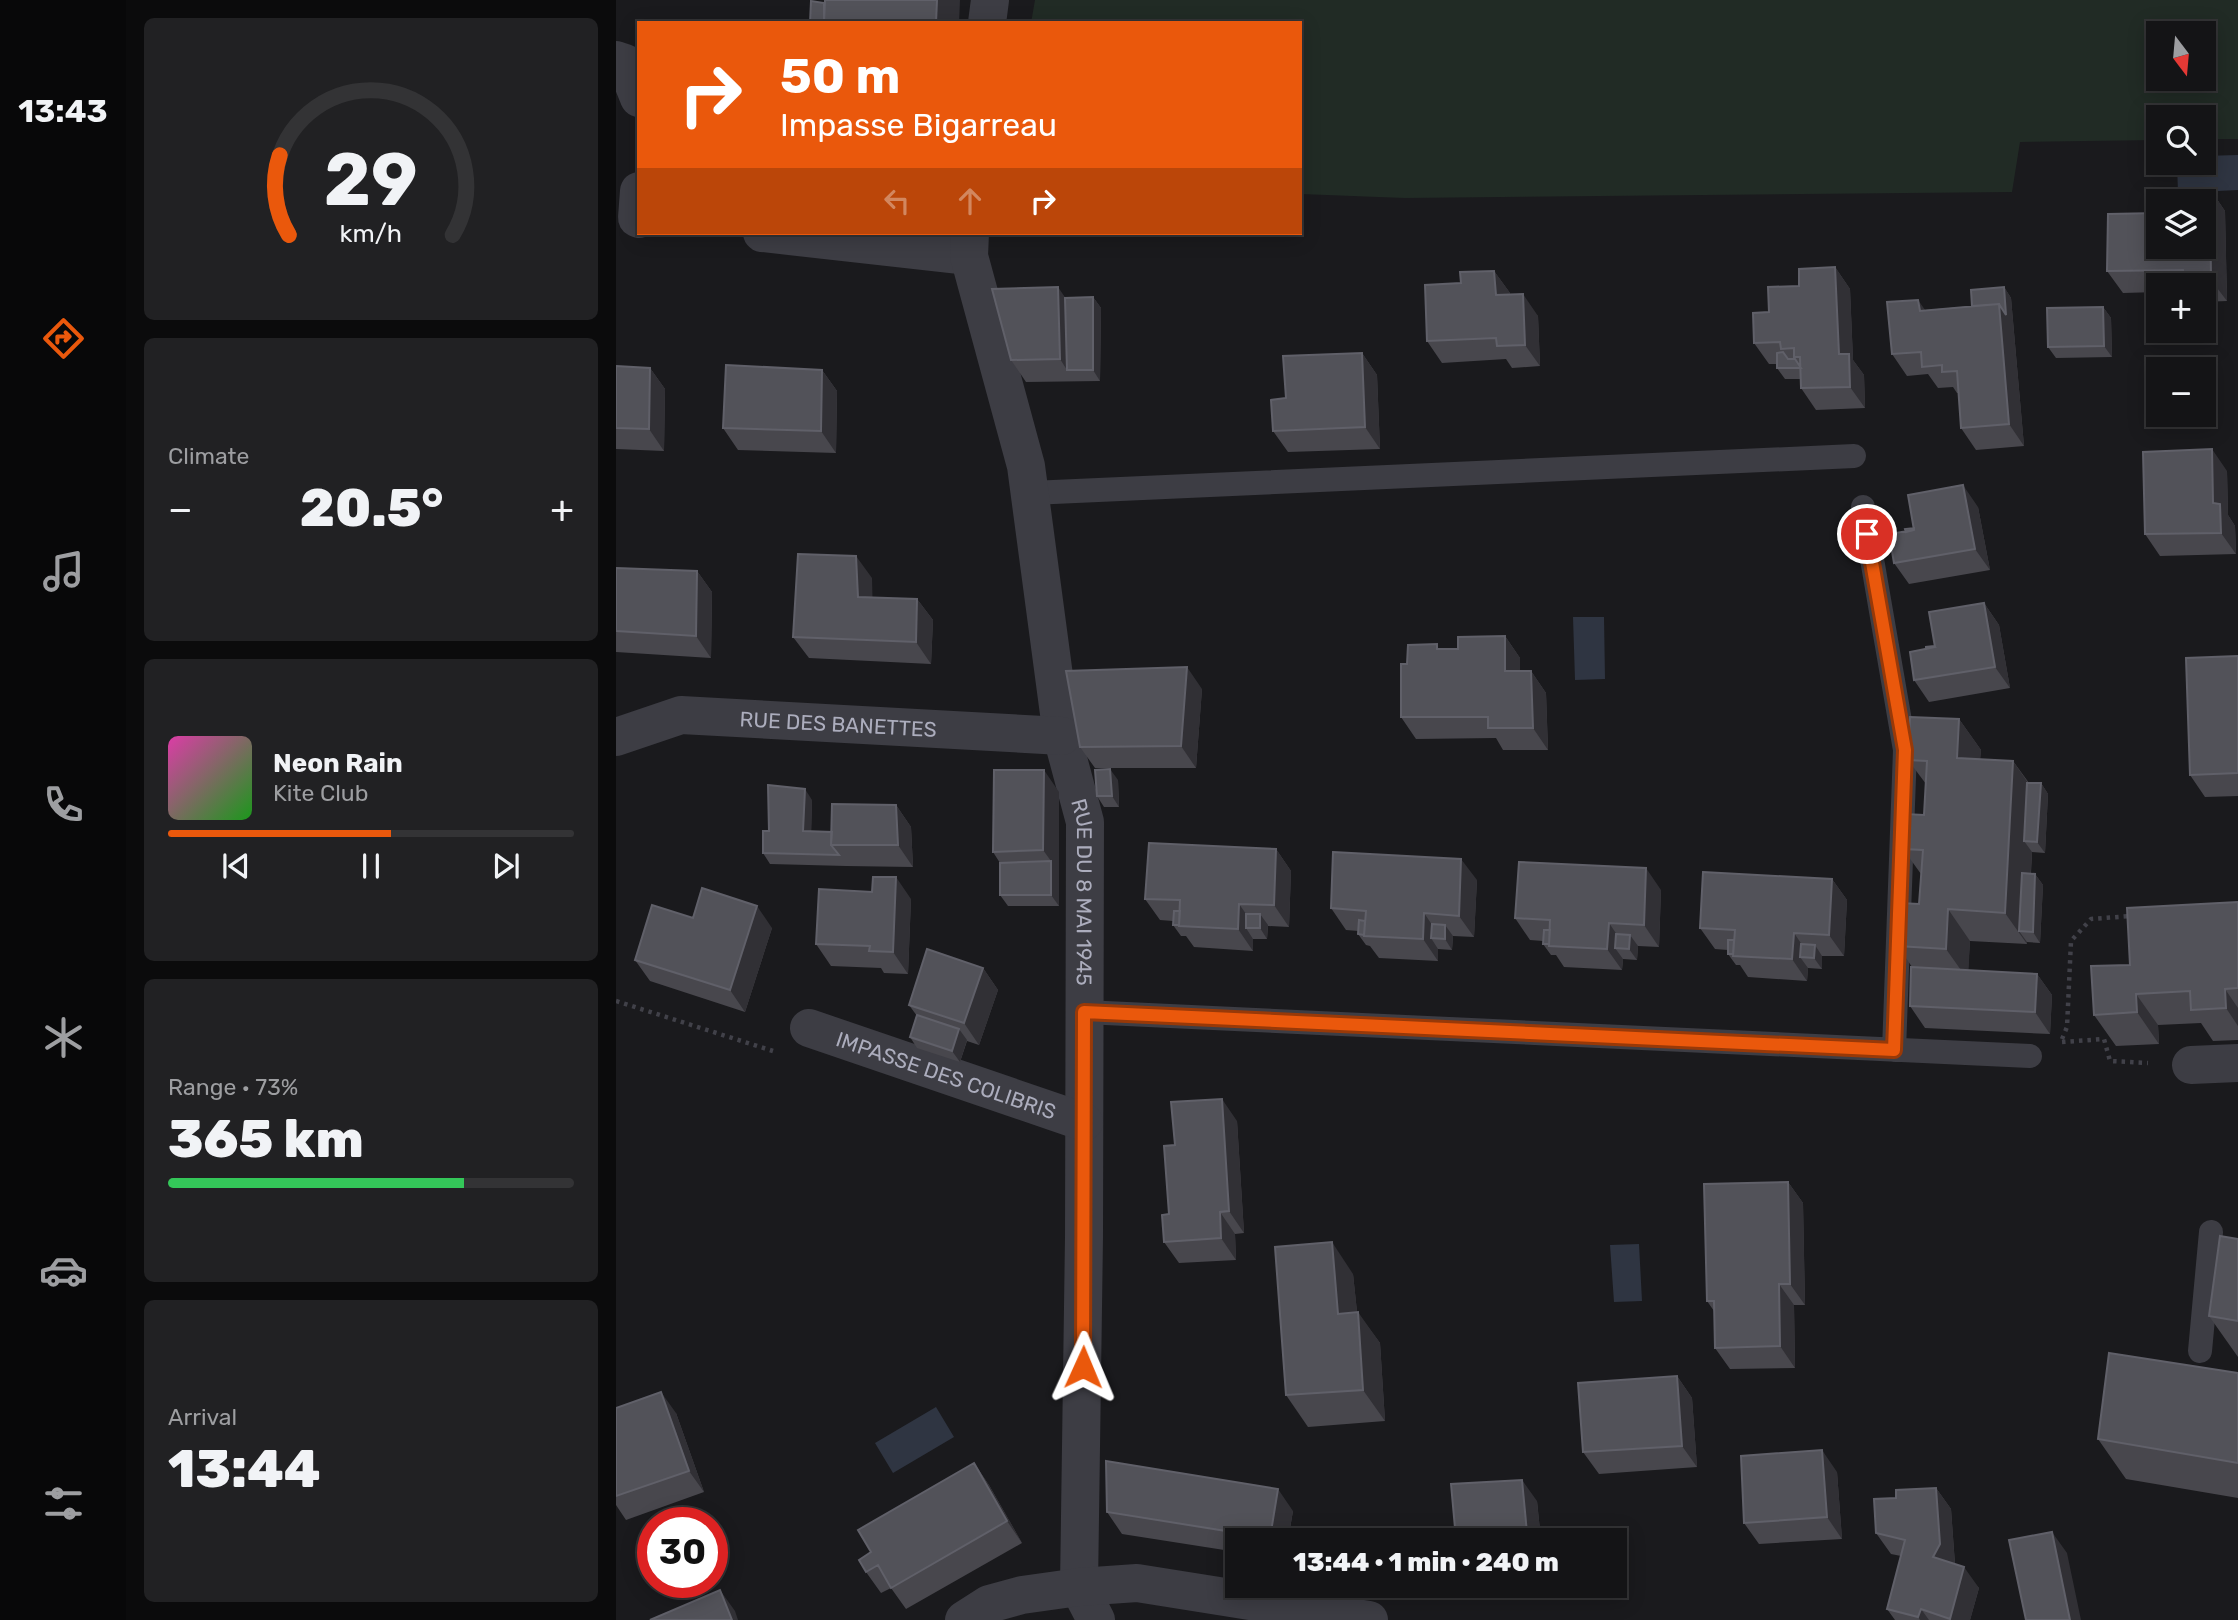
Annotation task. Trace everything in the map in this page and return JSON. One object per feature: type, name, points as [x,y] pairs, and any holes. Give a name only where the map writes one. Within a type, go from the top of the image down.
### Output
[{"type":"street","points":[[987,21],[990,0]]},
{"type":"street","points":[[616,61],[625,63],[637,93]]},
{"type":"street","name":"RUE DU 8 MAI 1945","points":[[797,235],[970,245],[1027,466],[1062,736],[1085,822],[1084,1122],[1088,1603]]},
{"type":"street","name":"RUE DES BANETTES","points":[[616,737],[681,715],[1062,736]]},
{"type":"street","name":"IMPASSE DES COLIBRIS","points":[[809,1028],[1084,1122]]},
{"type":"street","points":[[2191,1065],[2238,1063]]},
{"type":"street","points":[[964,1620],[989,1604],[1022,1595],[1088,1603],[1144,1584],[1369,1620]]},
{"type":"lane","points":[[1031,493],[1854,456]]},
{"type":"lane","points":[[1863,508],[1905,750],[1894,1050]]},
{"type":"lane","points":[[1084,1012],[2030,1056]]},
{"type":"lane","points":[[2200,1351],[2211,1232]]},
{"type":"path","points":[[2144,916],[2091,919],[2071,941],[2067,1027],[2061,1042],[2104,1039],[2110,1061],[2191,1065]]},
{"type":"shaded area","points":[[1035,0],[2238,0],[2238,139],[2216,139],[2216,105],[2146,105],[2146,140],[2020,142],[2012,192],[1405,198],[1302,194],[1302,21],[1031,21]]},
{"type":"water","points":[[2238,155],[2238,190],[2178,189],[2177,175],[2216,175],[2216,156]]},
{"type":"water","points":[[1573,617],[1604,617],[1605,679],[1575,680]]},
{"type":"water","points":[[1639,1244],[1642,1301],[1614,1302],[1610,1245]]},
{"type":"water","points":[[936,1407],[954,1437],[893,1473],[875,1443]]},
{"type":"building","points":[[825,0],[937,0],[936,21],[824,21]]},
{"type":"building","points":[[811,1],[824,3],[824,21],[810,21]]},
{"type":"building","points":[[2146,213],[2146,259],[2211,259],[2211,273],[2183,273],[2183,270],[2107,271],[2108,214]]},
{"type":"building","points":[[1835,267],[1839,354],[1849,354],[1850,387],[1801,388],[1800,357],[1794,357],[1794,348],[1781,349],[1780,342],[1754,343],[1753,313],[1769,312],[1768,287],[1799,286],[1799,269]]},
{"type":"building","points":[[1494,271],[1496,295],[1523,294],[1525,345],[1497,346],[1496,338],[1427,341],[1425,285],[1461,283],[1460,272]]},
{"type":"building","points":[[1058,287],[1060,359],[1011,360],[992,289]]},
{"type":"building","points":[[2004,287],[2006,315],[1999,304],[1972,306],[1971,290]]},
{"type":"building","points":[[1093,297],[1093,370],[1067,370],[1065,298]]},
{"type":"building","points":[[1918,300],[1920,311],[1999,304],[2009,424],[1961,428],[1957,371],[1942,372],[1942,365],[1922,367],[1921,352],[1892,354],[1887,302]]},
{"type":"building","points":[[2103,307],[2104,346],[2048,347],[2047,308]]},
{"type":"building","points":[[1783,352],[1788,359],[1795,359],[1801,368],[1777,368],[1777,353]]},
{"type":"building","points":[[1362,353],[1365,427],[1273,431],[1271,400],[1286,398],[1283,356]]},
{"type":"building","points":[[726,365],[822,370],[821,431],[723,428]]},
{"type":"building","points":[[616,366],[650,368],[649,429],[616,428]]},
{"type":"building","points":[[2212,449],[2213,503],[2220,504],[2221,533],[2145,534],[2143,452]]},
{"type":"building","points":[[1963,485],[1975,549],[1894,563],[1889,534],[1914,530],[1908,495]]},
{"type":"building","points":[[798,554],[856,556],[858,597],[917,599],[916,642],[793,637]]},
{"type":"building","points":[[616,568],[697,571],[696,636],[616,631]]},
{"type":"building","points":[[1984,603],[1995,667],[1914,680],[1910,652],[1935,647],[1929,612]]},
{"type":"building","points":[[1505,636],[1505,671],[1531,671],[1533,728],[1488,728],[1488,717],[1401,717],[1401,664],[1407,664],[1408,645],[1437,644],[1437,649],[1458,649],[1458,637]]},
{"type":"building","points":[[2238,656],[2238,773],[2190,775],[2186,658]]},
{"type":"building","points":[[1187,667],[1181,746],[1080,747],[1066,671]]},
{"type":"building","points":[[1910,717],[1959,719],[1957,758],[2013,761],[2005,913],[1948,909],[1946,949],[1898,946],[1900,903],[1919,904],[1923,850],[1903,849],[1905,814],[1924,815],[1927,761],[1908,760]]},
{"type":"building","points":[[1110,769],[1112,796],[1097,796],[1095,770]]},
{"type":"building","points":[[994,770],[1044,770],[1043,850],[993,852]]},
{"type":"building","points":[[2027,783],[2041,783],[2037,842],[2024,841]]},
{"type":"building","points":[[768,785],[805,789],[803,831],[832,832],[831,845],[839,855],[763,853],[763,831],[769,831]]},
{"type":"building","points":[[832,804],[896,805],[898,845],[831,845]]},
{"type":"building","points":[[1149,843],[1276,849],[1274,905],[1239,904],[1238,929],[1179,926],[1180,900],[1145,899]]},
{"type":"building","points":[[1333,852],[1461,859],[1459,916],[1424,913],[1423,939],[1364,936],[1366,911],[1331,908]]},
{"type":"building","points":[[1051,861],[1051,895],[1000,895],[1000,863]]},
{"type":"building","points":[[1519,862],[1646,868],[1644,925],[1609,923],[1607,949],[1549,946],[1550,920],[1515,918]]},
{"type":"building","points":[[1703,872],[1832,879],[1829,935],[1794,933],[1792,959],[1733,956],[1735,930],[1700,928]]},
{"type":"building","points":[[2022,873],[2035,874],[2033,932],[2019,931]]},
{"type":"building","points":[[873,877],[896,877],[893,952],[869,951],[870,946],[816,944],[819,889],[872,892]]},
{"type":"building","points":[[702,888],[757,906],[730,990],[635,960],[652,905],[693,918]]},
{"type":"building","points":[[2238,902],[2238,988],[2225,989],[2226,1008],[2191,1010],[2190,991],[2136,994],[2137,1012],[2094,1015],[2091,966],[2130,965],[2127,908]]},
{"type":"building","points":[[1174,911],[1180,911],[1179,925],[1173,925]]},
{"type":"building","points":[[1246,914],[1260,914],[1260,928],[1246,928]]},
{"type":"building","points":[[1359,920],[1365,921],[1364,935],[1358,934]]},
{"type":"building","points":[[1432,924],[1445,925],[1445,939],[1431,938]]},
{"type":"building","points":[[1544,930],[1550,930],[1549,944],[1543,944]]},
{"type":"building","points":[[1616,934],[1630,935],[1629,949],[1615,948]]},
{"type":"building","points":[[1728,940],[1734,940],[1733,954],[1728,954]]},
{"type":"building","points":[[1801,944],[1815,945],[1814,958],[1800,957]]},
{"type":"building","points":[[927,949],[983,968],[964,1023],[909,1005]]},
{"type":"building","points":[[1911,967],[2037,974],[2035,1012],[1910,1006]]},
{"type":"building","points":[[917,1015],[959,1029],[952,1051],[910,1037]]},
{"type":"building","points":[[1222,1099],[1229,1211],[1220,1212],[1221,1238],[1164,1242],[1162,1215],[1169,1214],[1164,1146],[1175,1145],[1171,1102]]},
{"type":"building","points":[[1788,1182],[1790,1284],[1779,1284],[1780,1346],[1715,1348],[1714,1301],[1707,1301],[1704,1184]]},
{"type":"building","points":[[2220,1236],[2238,1239],[2238,1321],[2209,1316]]},
{"type":"building","points":[[1332,1242],[1338,1314],[1358,1312],[1363,1390],[1286,1395],[1275,1247]]},
{"type":"building","points":[[2109,1353],[2238,1373],[2238,1463],[2098,1439]]},
{"type":"building","points":[[1677,1376],[1682,1446],[1583,1452],[1578,1383]]},
{"type":"building","points":[[661,1392],[689,1471],[616,1496],[616,1408]]},
{"type":"building","points":[[1822,1450],[1827,1517],[1744,1523],[1741,1456]]},
{"type":"building","points":[[1106,1461],[1278,1489],[1272,1528],[1225,1528],[1225,1531],[1107,1512]]},
{"type":"building","points":[[974,1463],[1007,1521],[891,1588],[878,1565],[866,1572],[859,1560],[871,1552],[858,1530]]},
{"type":"building","points":[[1522,1480],[1527,1528],[1455,1528],[1451,1484]]},
{"type":"building","points":[[1936,1488],[1940,1544],[1933,1557],[1964,1567],[1950,1619],[1921,1609],[1918,1617],[1887,1609],[1905,1540],[1876,1533],[1874,1499],[1896,1498],[1896,1490]]},
{"type":"building","points":[[2052,1532],[2070,1620],[2026,1620],[2009,1540]]},
{"type":"building","points":[[701,1598],[723,1598],[732,1620],[650,1620]]},
{"type":"route","points":[[1083,1367],[1084,1012],[1894,1050],[1905,750],[1867,534]]}]
